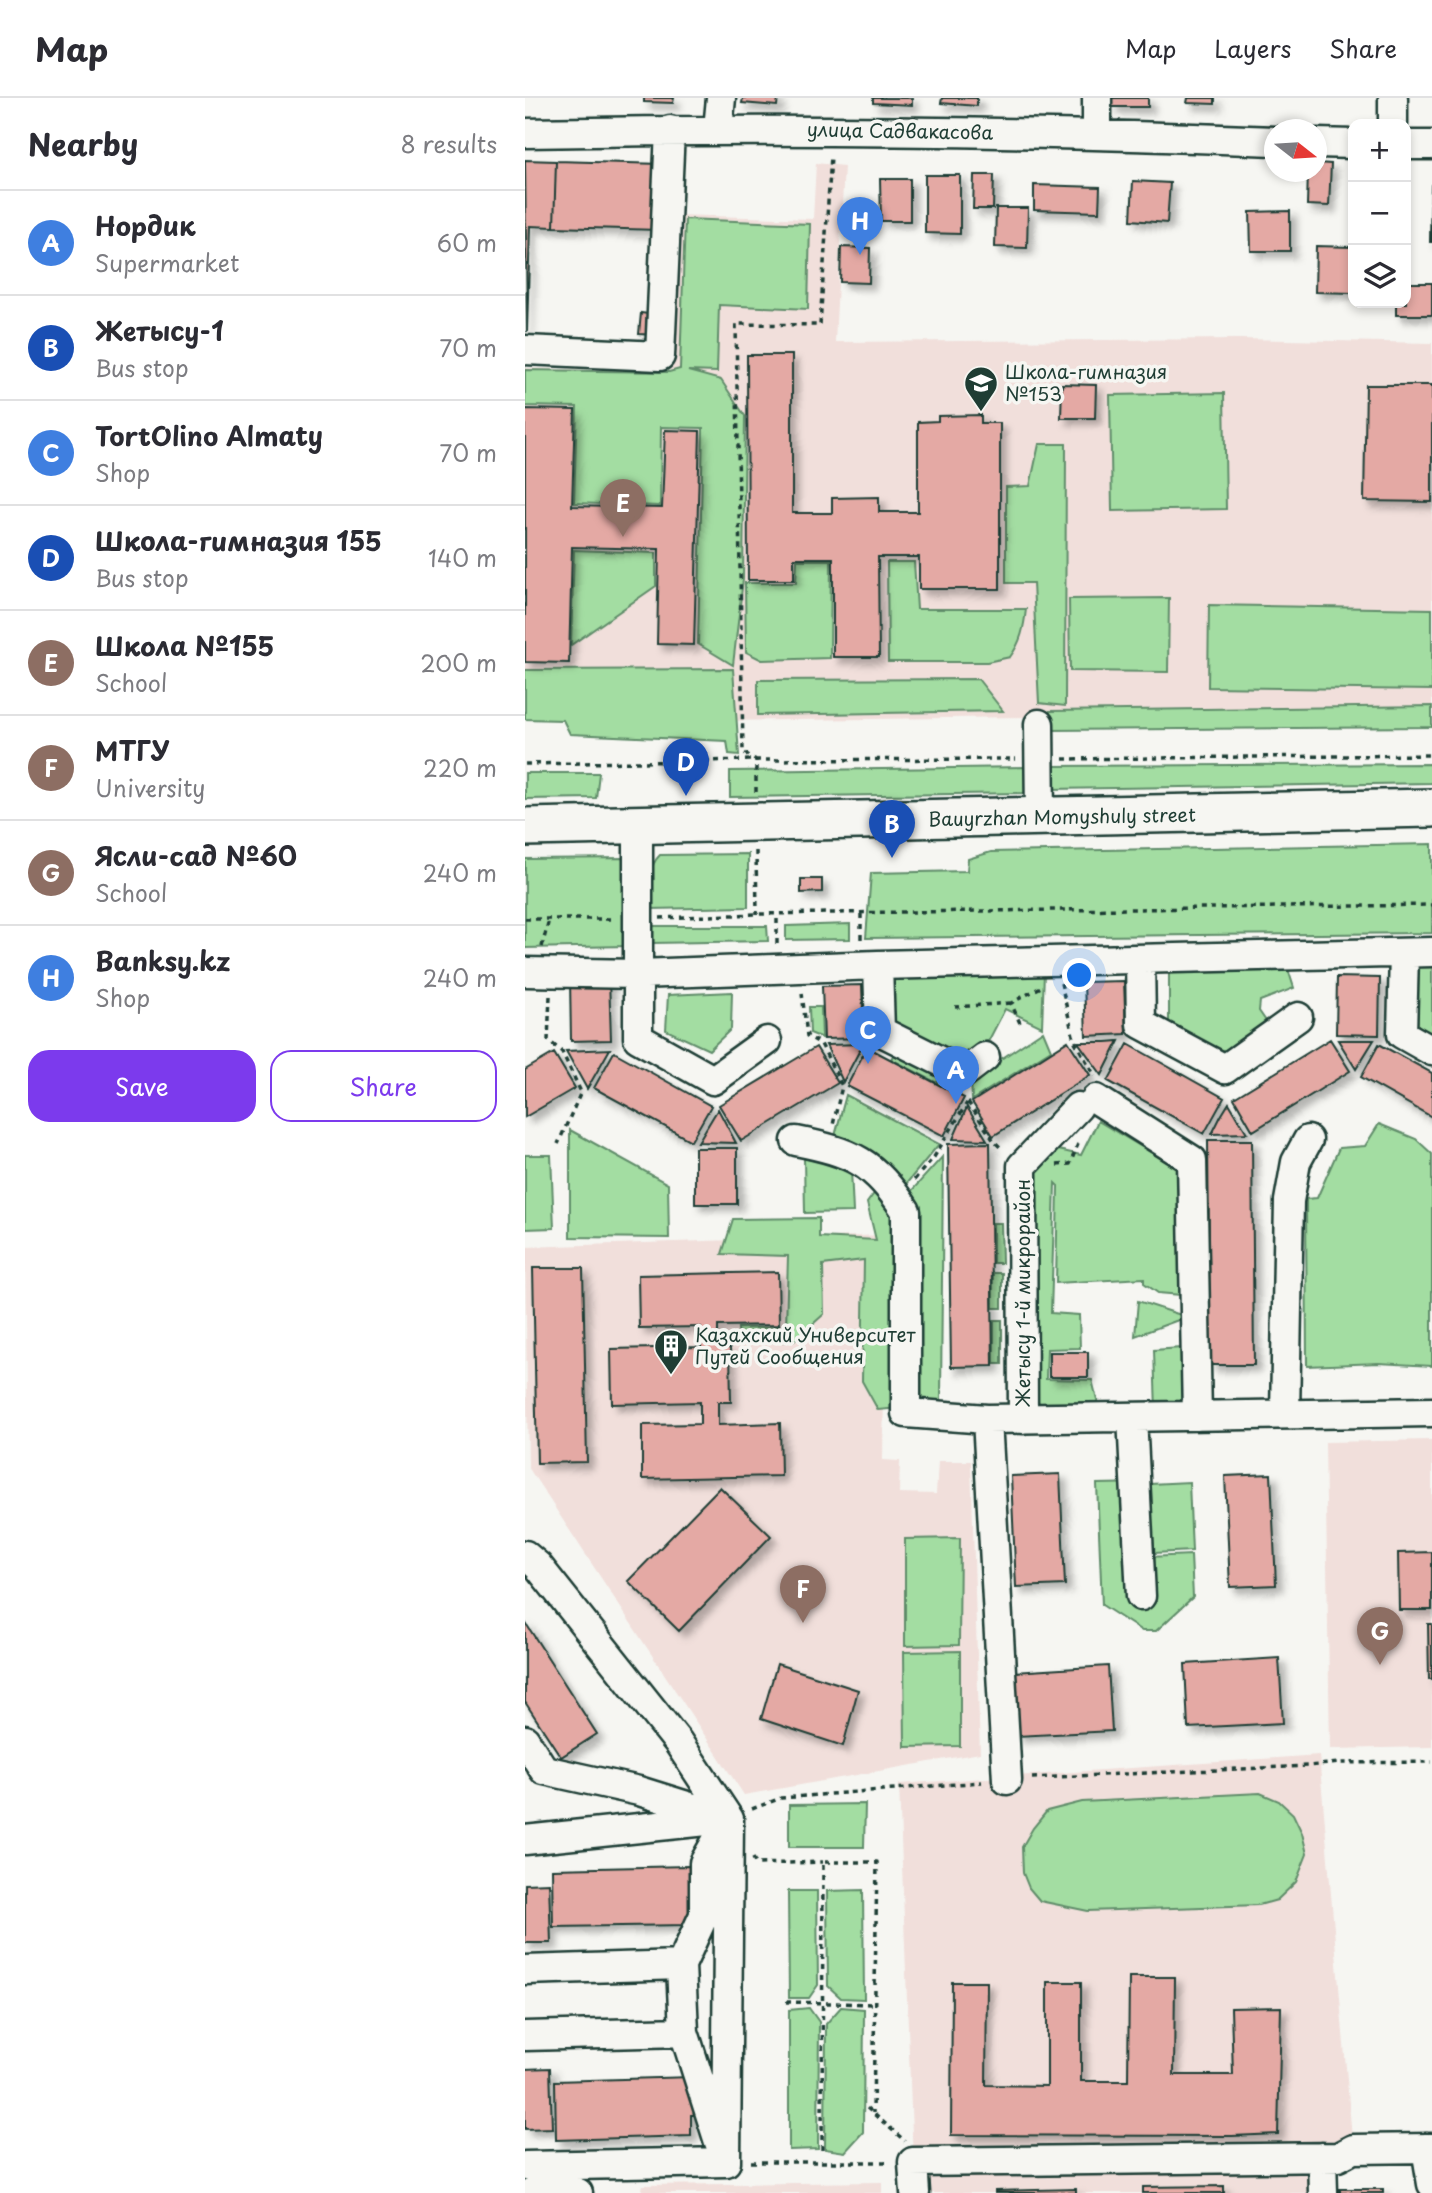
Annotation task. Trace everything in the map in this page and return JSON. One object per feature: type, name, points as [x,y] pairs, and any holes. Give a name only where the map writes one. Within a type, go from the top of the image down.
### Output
[{"type":"main road","name":"Bauyrzhan Momyshuly street","points":[[525,827],[1432,808]]},
{"type":"street","points":[[718,129],[721,98]]},
{"type":"street","points":[[1097,98],[1097,134]]},
{"type":"street","points":[[1393,98],[1393,119]]},
{"type":"street","name":"улица Садвакасова","points":[[525,133],[833,129],[1264,141]]},
{"type":"street","points":[[525,350],[660,356],[670,130]]},
{"type":"street","points":[[1327,143],[1348,144]]},
{"type":"street","points":[[1411,145],[1432,145]]},
{"type":"street","points":[[1039,724],[1040,817]]},
{"type":"street","points":[[638,826],[638,1038],[713,1080],[767,1041]]},
{"type":"street","points":[[539,964],[639,974],[878,965],[1432,952]]},
{"type":"street","points":[[1404,953],[1402,1034],[1432,1051]]},
{"type":"street","points":[[1140,959],[1141,1024],[1225,1069],[1299,1017]]},
{"type":"street","points":[[878,965],[880,1031],[975,1065]]},
{"type":"street","name":"Жетысу 1-й микрорайон","points":[[1023,1419],[1022,1166],[1087,1103],[1192,1160],[1197,1416]]},
{"type":"street","points":[[1285,1414],[1289,1201],[1296,1162],[1308,1140]]},
{"type":"street","points":[[796,1141],[842,1151],[870,1166],[906,1211],[906,1413],[1023,1419],[1432,1412]]},
{"type":"street","points":[[1132,1417],[1141,1596]]},
{"type":"street","points":[[987,1419],[1007,1780]]},
{"type":"street","points":[[525,1555],[538,1566],[678,1742],[729,1819],[726,2162]]},
{"type":"street","points":[[525,1740],[544,1770],[639,1791],[729,1819]]},
{"type":"street","points":[[525,1840],[729,1819]]},
{"type":"street","points":[[726,2162],[704,2101],[684,2032],[681,1965],[704,1915],[704,1863],[729,1819]]},
{"type":"street","points":[[525,1970],[681,1965]]},
{"type":"street","points":[[525,2036],[684,2032]]},
{"type":"street","points":[[915,2193],[910,2162],[1338,2157],[1353,2149],[1429,2148],[1432,2184]]},
{"type":"street","points":[[1322,2157],[1323,2193]]},
{"type":"street","points":[[529,2181],[726,2162]]},
{"type":"street","points":[[529,2181],[578,2193]]},
{"type":"path","points":[[757,760],[743,752],[736,324],[820,325],[833,129]]},
{"type":"path","points":[[525,764],[1432,755]]},
{"type":"path","points":[[755,792],[757,760]]},
{"type":"path","points":[[756,851],[757,914]]},
{"type":"path","points":[[525,919],[1432,905]]},
{"type":"path","points":[[777,915],[785,968],[805,1000],[807,1037],[821,1044],[842,1086],[827,1148]]},
{"type":"path","points":[[549,919],[539,964],[548,1040],[562,1052],[580,1092],[558,1144]]},
{"type":"path","points":[[955,1007],[1011,1003],[1060,977],[1060,962]]},
{"type":"path","points":[[1011,1003],[1020,1023]]},
{"type":"path","points":[[898,1198],[934,1157],[968,1102],[975,1065]]},
{"type":"path","points":[[968,1102],[994,1141],[1022,1166]]},
{"type":"path","points":[[873,2113],[877,1861],[757,1864],[729,1819],[781,1798],[1007,1780],[1338,1763],[1432,1762]]},
{"type":"path","points":[[822,2150],[823,1862]]},
{"type":"path","points":[[786,2002],[875,2004]]},
{"type":"path","points":[[726,2162],[910,2162],[907,2142],[867,2108]]},
{"type":"shaded area","name":"Школа-гимназия №153","points":[[816,163],[844,166],[835,342],[1238,339],[1432,343],[1432,712],[719,721],[525,706],[525,368],[670,372],[675,215],[813,219]]},
{"type":"shaded area","points":[[886,1235],[883,1460],[900,1461],[899,1493],[936,1494],[938,1461],[971,1461],[980,1753],[744,1795],[528,1467],[525,1247]]},
{"type":"shaded area","points":[[1432,1440],[1432,1747],[1330,1749],[1325,1442]]},
{"type":"shaded area","points":[[1319,1755],[1353,2149],[913,2162],[899,1784]]},
{"type":"shaded area","points":[[1316,2167],[1316,2193],[929,2193],[928,2175]]},
{"type":"shaded area","points":[[882,2182],[882,2193],[641,2193],[643,2185]]},
{"type":"green space","points":[[685,219],[810,224],[808,309],[719,305],[717,372],[688,371],[721,380],[745,416],[743,579],[733,665],[698,644],[703,428],[661,427],[660,506],[574,503],[577,407],[525,406],[525,370],[669,372],[680,369]]},
{"type":"green space","points":[[1224,393],[1226,509],[1112,511],[1110,395]]},
{"type":"green space","points":[[1039,444],[1066,444],[1065,706],[1039,703],[1033,583],[1006,583],[1006,487],[1030,486]]},
{"type":"green space","points":[[574,550],[656,553],[656,586],[571,645]]},
{"type":"green space","points":[[797,560],[831,560],[830,658],[762,660],[746,652],[745,583],[796,583]]},
{"type":"green space","points":[[887,562],[914,562],[917,609],[1026,609],[1017,646],[1010,657],[987,662],[888,662]]},
{"type":"green space","points":[[1169,598],[1168,672],[1070,671],[1069,599]]},
{"type":"green space","points":[[1209,605],[1432,609],[1432,690],[1208,687]]},
{"type":"green space","points":[[733,669],[739,755],[729,754],[727,741],[570,734],[563,720],[525,719],[525,670]]},
{"type":"green space","points":[[978,679],[1003,711],[758,715],[758,680]]},
{"type":"green space","points":[[1432,706],[1432,727],[1050,730],[1050,711]]},
{"type":"green space","points":[[1432,764],[1432,783],[1050,789],[1050,766]]},
{"type":"green space","points":[[1029,767],[1029,793],[730,797],[730,771]]},
{"type":"green space","points":[[525,773],[599,773],[596,798],[525,799]]},
{"type":"green space","points":[[1432,844],[1432,933],[866,938],[871,873],[967,871],[968,859],[991,852]]},
{"type":"green space","points":[[748,854],[748,907],[650,909],[651,873],[660,855]]},
{"type":"green space","points":[[629,858],[629,946],[525,948],[525,859]]},
{"type":"green space","points":[[850,924],[850,939],[786,940],[786,926]]},
{"type":"green space","points":[[653,926],[767,926],[768,941],[652,943]]},
{"type":"green space","points":[[1419,957],[1432,957],[1432,1039],[1417,1030]]},
{"type":"green space","points":[[1286,963],[1294,988],[1260,1001],[1259,1011],[1270,1027],[1231,1054],[1169,1026],[1169,968]]},
{"type":"green space","points":[[1044,972],[1042,1027],[1005,1009],[989,1040],[955,1058],[891,1028],[888,974]]},
{"type":"green space","points":[[732,992],[731,1029],[709,1050],[666,1030],[668,995]]},
{"type":"green space","points":[[809,1007],[821,1007],[822,1038],[810,1033]]},
{"type":"green space","points":[[1043,1031],[1051,1050],[972,1100],[971,1079]]},
{"type":"green space","points":[[898,1046],[943,1070],[937,1083],[891,1059]]},
{"type":"green space","points":[[846,1095],[939,1144],[901,1190],[835,1136]]},
{"type":"green space","points":[[1098,1121],[1187,1174],[1191,1411],[1156,1411],[1154,1350],[1181,1348],[1181,1319],[1135,1336],[1138,1301],[1181,1315],[1181,1295],[1158,1293],[1144,1283],[1144,1278],[1056,1283],[1058,1186],[1055,1183],[1051,1313],[1079,1315],[1080,1348],[1047,1349],[1046,1379],[1092,1380],[1100,1411],[1018,1412],[1017,1179],[1040,1146],[1081,1155]]},
{"type":"green space","points":[[1379,1124],[1416,1139],[1432,1154],[1432,1366],[1378,1363],[1307,1366],[1306,1199],[1317,1198],[1339,1148],[1365,1146]]},
{"type":"green space","points":[[570,1130],[668,1184],[669,1238],[570,1237]]},
{"type":"green space","points":[[525,1155],[551,1155],[554,1228],[525,1229]]},
{"type":"green space","points":[[943,1156],[941,1401],[914,1402],[905,1198]]},
{"type":"green space","points":[[804,1158],[851,1169],[853,1212],[805,1213]]},
{"type":"green space","points":[[878,1188],[901,1211],[899,1408],[878,1410],[862,1381],[864,1260],[823,1265],[824,1314],[794,1341],[739,1343],[738,1328],[786,1327],[788,1256],[722,1254],[733,1219],[819,1218],[819,1237],[876,1240],[867,1203]]},
{"type":"green space","points":[[993,1223],[1001,1223],[1002,1263],[993,1263]]},
{"type":"green space","points":[[993,1273],[1002,1273],[1002,1308],[993,1308]]},
{"type":"green space","points":[[994,1320],[1002,1320],[1002,1364],[994,1364]]},
{"type":"green space","points":[[1189,1482],[1192,1551],[1154,1553],[1150,1484]]},
{"type":"green space","points":[[1145,1483],[1148,1557],[1191,1555],[1193,1597],[1156,1631],[1142,1631],[1102,1605],[1097,1484]]},
{"type":"green space","points":[[960,1538],[959,1645],[905,1646],[905,1539]]},
{"type":"green space","points":[[960,1651],[960,1746],[905,1747],[904,1652]]},
{"type":"green space","points":[[1260,1793],[1279,1801],[1293,1814],[1302,1833],[1307,1854],[1296,1882],[1277,1900],[1259,1905],[1088,1911],[1040,1901],[1029,1888],[1023,1873],[1022,1847],[1047,1811],[1082,1802]]},
{"type":"green space","points":[[865,1804],[864,1847],[789,1847],[789,1805]]},
{"type":"green space","points":[[863,1890],[864,1999],[841,1998],[828,1986],[827,1891]]},
{"type":"green space","points":[[788,1891],[817,1891],[818,1985],[809,1998],[789,1998]]},
{"type":"green space","points":[[841,2007],[864,2009],[863,2132],[845,2152],[825,2149],[826,2024]]},
{"type":"green space","points":[[809,2008],[819,2022],[818,2149],[789,2150],[789,2010]]},
{"type":"building","points":[[644,98],[674,98],[673,103],[644,102]]},
{"type":"building","points":[[743,98],[778,98],[777,106],[742,103]]},
{"type":"building","points":[[873,98],[912,98],[912,105],[873,103]]},
{"type":"building","points":[[942,98],[977,98],[977,106],[941,103]]},
{"type":"building","points":[[1112,98],[1148,98],[1148,107],[1112,107]]},
{"type":"building","points":[[1188,98],[1215,98],[1215,104],[1187,103]]},
{"type":"building","points":[[525,160],[556,161],[554,227],[530,226],[527,332]]},
{"type":"building","points":[[556,161],[662,164],[659,230],[554,227]]},
{"type":"building","points":[[1327,164],[1331,164],[1329,206],[1307,205],[1308,182],[1327,182]]},
{"type":"building","points":[[925,175],[960,175],[960,234],[925,233]]},
{"type":"building","points":[[974,175],[994,175],[993,209],[973,209]]},
{"type":"building","points":[[880,179],[910,179],[910,221],[881,221]]},
{"type":"building","points":[[1133,181],[1170,183],[1167,223],[1131,220]]},
{"type":"building","points":[[1034,185],[1100,187],[1099,212],[1034,210]]},
{"type":"building","points":[[1431,185],[1432,242],[1430,242]]},
{"type":"building","points":[[996,208],[1028,208],[1027,248],[995,247]]},
{"type":"building","points":[[1290,211],[1290,251],[1251,251],[1250,212]]},
{"type":"building","points":[[1316,246],[1348,247],[1348,293],[1315,292]]},
{"type":"building","points":[[841,247],[870,248],[869,283],[840,282]]},
{"type":"building","points":[[1411,283],[1432,283],[1432,315],[1396,315],[1396,308],[1411,308]]},
{"type":"building","points":[[641,313],[656,315],[654,335],[639,334]]},
{"type":"building","points":[[747,355],[792,355],[792,513],[832,513],[832,498],[879,497],[879,512],[918,512],[918,422],[938,421],[938,416],[981,415],[981,423],[1000,423],[1000,589],[919,589],[919,557],[878,557],[879,657],[833,657],[833,558],[794,558],[794,580],[748,580]]},
{"type":"building","points":[[1062,384],[1096,385],[1095,418],[1061,418]]},
{"type":"building","points":[[1366,385],[1432,385],[1432,502],[1364,501]]},
{"type":"building","points":[[525,409],[575,410],[572,506],[662,508],[665,430],[700,431],[694,645],[657,644],[659,549],[572,547],[569,663],[525,662]]},
{"type":"building","points":[[801,879],[822,879],[822,892],[801,893]]},
{"type":"building","points":[[609,977],[611,1040],[571,1041],[570,978]]},
{"type":"building","points":[[1337,977],[1380,978],[1379,1035],[1336,1034]]},
{"type":"building","points":[[1124,981],[1126,1034],[1086,1036],[1084,982]]},
{"type":"building","points":[[862,985],[864,1038],[824,1039],[822,986]]},
{"type":"building","points":[[1330,1039],[1350,1071],[1253,1131],[1234,1098]]},
{"type":"building","points":[[1338,1040],[1374,1040],[1356,1069]]},
{"type":"building","points":[[1068,1041],[1090,1075],[993,1136],[972,1102]]},
{"type":"building","points":[[1119,1041],[1102,1075],[1078,1042],[1106,1042]]},
{"type":"building","points":[[863,1044],[843,1082],[826,1045]]},
{"type":"building","points":[[1128,1044],[1224,1098],[1204,1134],[1108,1081]]},
{"type":"building","points":[[1379,1044],[1432,1073],[1432,1117],[1361,1077]]},
{"type":"building","points":[[816,1047],[838,1083],[741,1141],[719,1105]]},
{"type":"building","points":[[867,1047],[964,1098],[944,1136],[847,1086]]},
{"type":"building","points":[[610,1049],[587,1089],[566,1051]]},
{"type":"building","points":[[614,1052],[711,1106],[691,1141],[594,1088]]},
{"type":"building","points":[[554,1053],[575,1088],[525,1117],[525,1070]]},
{"type":"building","points":[[1229,1103],[1247,1133],[1212,1134],[1221,1116]]},
{"type":"building","points":[[967,1107],[970,1112],[987,1140],[953,1139]]},
{"type":"building","points":[[718,1109],[736,1143],[698,1142],[713,1117]]},
{"type":"building","points":[[1208,1140],[1252,1140],[1254,1365],[1210,1365]]},
{"type":"building","points":[[990,1143],[993,1366],[951,1367],[948,1144]]},
{"type":"building","points":[[695,1148],[737,1148],[737,1204],[695,1204]]},
{"type":"building","points":[[533,1268],[583,1268],[587,1462],[537,1463]]},
{"type":"building","name":"Казахский Университет Путей Сообщения","points":[[778,1272],[779,1325],[718,1326],[718,1348],[730,1348],[731,1402],[718,1402],[718,1425],[780,1423],[781,1476],[642,1479],[642,1425],[700,1424],[700,1402],[612,1404],[611,1349],[701,1347],[701,1327],[639,1328],[638,1275]]},
{"type":"building","points":[[1049,1352],[1088,1352],[1088,1377],[1049,1377]]},
{"type":"building","points":[[1060,1474],[1065,1585],[1016,1587],[1011,1476]]},
{"type":"building","points":[[1271,1474],[1276,1585],[1230,1587],[1225,1476]]},
{"type":"building","points":[[720,1487],[771,1536],[679,1631],[628,1581]]},
{"type":"building","points":[[1432,1552],[1432,1610],[1399,1610],[1398,1553]]},
{"type":"building","points":[[525,1622],[597,1734],[561,1757],[525,1702]]},
{"type":"building","points":[[1428,1624],[1432,1624],[1432,1679],[1429,1679]]},
{"type":"building","points":[[1279,1658],[1283,1723],[1188,1728],[1185,1664]]},
{"type":"building","points":[[777,1664],[858,1690],[843,1746],[761,1719]]},
{"type":"building","points":[[1108,1666],[1112,1731],[1017,1736],[1014,1672]]},
{"type":"building","points":[[689,1866],[690,1884],[694,1884],[695,1906],[689,1906],[689,1925],[553,1927],[552,1869]]},
{"type":"building","points":[[549,1883],[551,1943],[525,1943],[525,1884]]},
{"type":"building","points":[[1129,1977],[1175,1977],[1174,2075],[1233,2075],[1231,2008],[1281,2007],[1278,2134],[951,2135],[952,1982],[987,1982],[986,2085],[1047,2086],[1047,1982],[1081,1982],[1081,2081],[1128,2081]]},
{"type":"building","points":[[550,2068],[552,2128],[525,2129],[525,2069]]},
{"type":"building","points":[[692,2077],[696,2115],[691,2115],[691,2136],[556,2140],[555,2081]]},
{"type":"building","points":[[1224,2186],[1224,2193],[1143,2193],[1143,2187]]},
{"type":"building","points":[[1076,2189],[1076,2193],[995,2193],[995,2191]]},
{"type":"building","points":[[1340,2189],[1383,2189],[1383,2193],[1340,2193]]},
{"type":"place","name":"Banksy.kz","points":[[860,255]]},
{"type":"place","name":"Школа-гимназия №153","points":[[981,413]]},
{"type":"place","name":"Школа №155","points":[[623,537]]},
{"type":"place","name":"Школа-гимназия 155","points":[[686,796]]},
{"type":"place","name":"Жетысу-1","points":[[892,858]]},
{"type":"place","name":"TortOlino Almaty","points":[[868,1064]]},
{"type":"place","name":"Нордик","points":[[956,1104]]},
{"type":"place","name":"Казахский Университет Путей Сообщения","points":[[671,1376]]},
{"type":"place","name":"МТГУ","points":[[803,1623]]},
{"type":"place","name":"Ясли-сад №60","points":[[1380,1665]]}]
